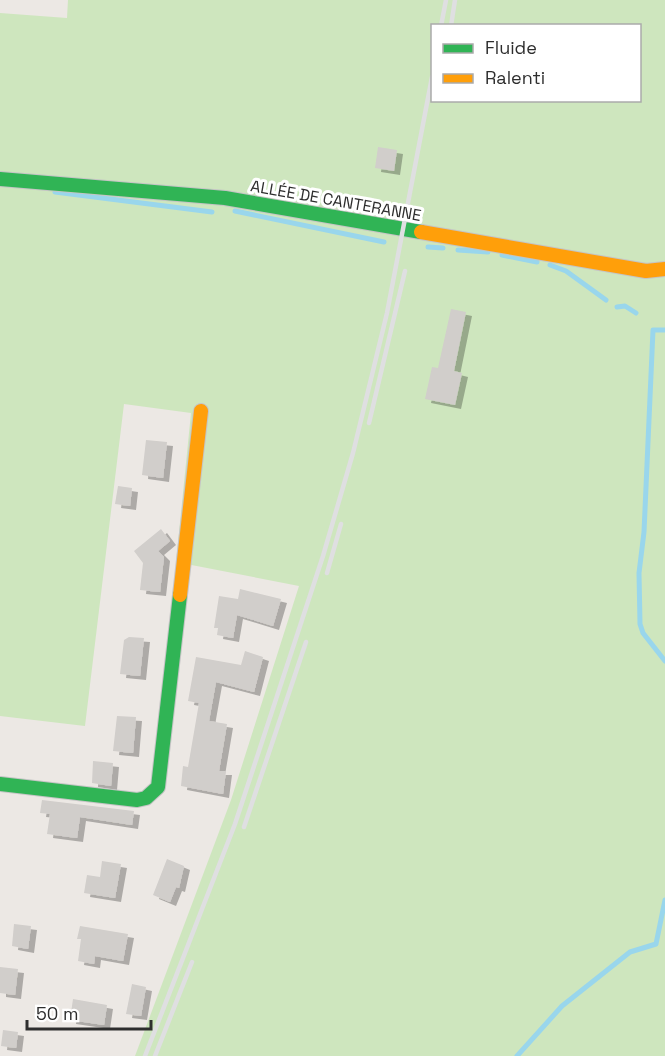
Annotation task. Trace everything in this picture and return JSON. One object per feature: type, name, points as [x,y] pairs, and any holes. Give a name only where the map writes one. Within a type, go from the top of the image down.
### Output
[{"type":"street","name":"ALLÉE DE CANTERANNE","points":[[0,179],[225,198],[646,270],[665,269]]},
{"type":"street","points":[[0,784],[137,800],[146,798],[158,787],[201,411]]},
{"type":"green space","points":[[68,0],[665,0],[665,1056],[135,1056],[231,800],[299,586],[176,562],[191,413],[124,404],[85,726],[0,716],[0,13],[67,18]]},
{"type":"building","points":[[378,147],[397,150],[394,171],[375,168]]},
{"type":"building","points":[[451,309],[466,312],[454,371],[462,373],[455,405],[425,399],[432,367],[438,368]]},
{"type":"building","points":[[146,440],[167,442],[163,478],[142,475]]},
{"type":"building","points":[[118,486],[132,488],[130,506],[115,504]]},
{"type":"building","points":[[161,529],[170,541],[158,551],[164,557],[160,592],[140,590],[143,563],[134,551]]},
{"type":"building","points":[[240,589],[281,599],[273,626],[237,615],[233,638],[217,635],[218,628],[214,628],[219,596],[238,599]]},
{"type":"building","points":[[129,637],[144,638],[140,676],[120,674],[124,640]]},
{"type":"building","points":[[245,651],[263,657],[254,692],[216,682],[209,721],[227,724],[219,771],[226,771],[223,794],[181,786],[183,766],[188,767],[199,703],[188,701],[196,657],[241,665]]},
{"type":"building","points":[[117,716],[136,717],[133,753],[113,751]]},
{"type":"building","points":[[93,761],[113,763],[111,786],[92,783]]},
{"type":"building","points":[[42,800],[134,811],[132,825],[80,817],[77,838],[47,834],[50,814],[40,813]]},
{"type":"building","points":[[167,859],[184,866],[179,888],[176,887],[170,902],[153,895]]},
{"type":"building","points":[[102,861],[121,864],[115,898],[84,893],[87,875],[100,877]]},
{"type":"building","points":[[14,924],[31,926],[28,949],[12,946]]},
{"type":"building","points":[[80,926],[128,934],[123,961],[95,956],[94,964],[78,961],[81,939],[77,939]]},
{"type":"building","points":[[0,967],[18,969],[15,995],[0,993]]},
{"type":"building","points":[[132,984],[146,987],[141,1016],[126,1014]]},
{"type":"building","points":[[73,999],[107,1005],[104,1025],[70,1020]]},
{"type":"building","points":[[3,1030],[18,1032],[16,1048],[1,1046]]},
{"type":"waterway","points":[[55,192],[212,212]]},
{"type":"waterway","points":[[235,211],[384,242]]},
{"type":"waterway","points":[[428,247],[443,248]]},
{"type":"waterway","points":[[458,250],[488,252]]},
{"type":"waterway","points":[[502,255],[537,262]]},
{"type":"waterway","points":[[550,265],[566,271],[606,300]]},
{"type":"waterway","points":[[617,307],[625,306],[636,313]]},
{"type":"waterway","points":[[665,330],[653,330],[644,532],[639,573],[640,624],[643,633],[665,661]]},
{"type":"waterway","points":[[517,1056],[562,1006],[630,952],[656,944],[665,900]]},
{"type":"railway","points":[[441,24],[446,0]]},
{"type":"railway","points":[[451,24],[455,0]]},
{"type":"railway","points":[[145,1056],[235,824],[323,556],[353,453],[387,313],[431,82]]},
{"type":"railway","points":[[369,423],[405,271]]},
{"type":"railway","points":[[327,573],[341,524]]},
{"type":"railway","points":[[244,827],[306,642]]},
{"type":"railway","points":[[155,1056],[192,962]]},
{"type":"traffic: fast","points":[[0,179],[225,198],[421,232]]},
{"type":"traffic: fast","points":[[0,784],[137,800],[146,798],[158,787],[180,595]]},
{"type":"traffic: slow","points":[[421,232],[646,271],[665,269]]},
{"type":"traffic: slow","points":[[180,595],[201,411]]}]
